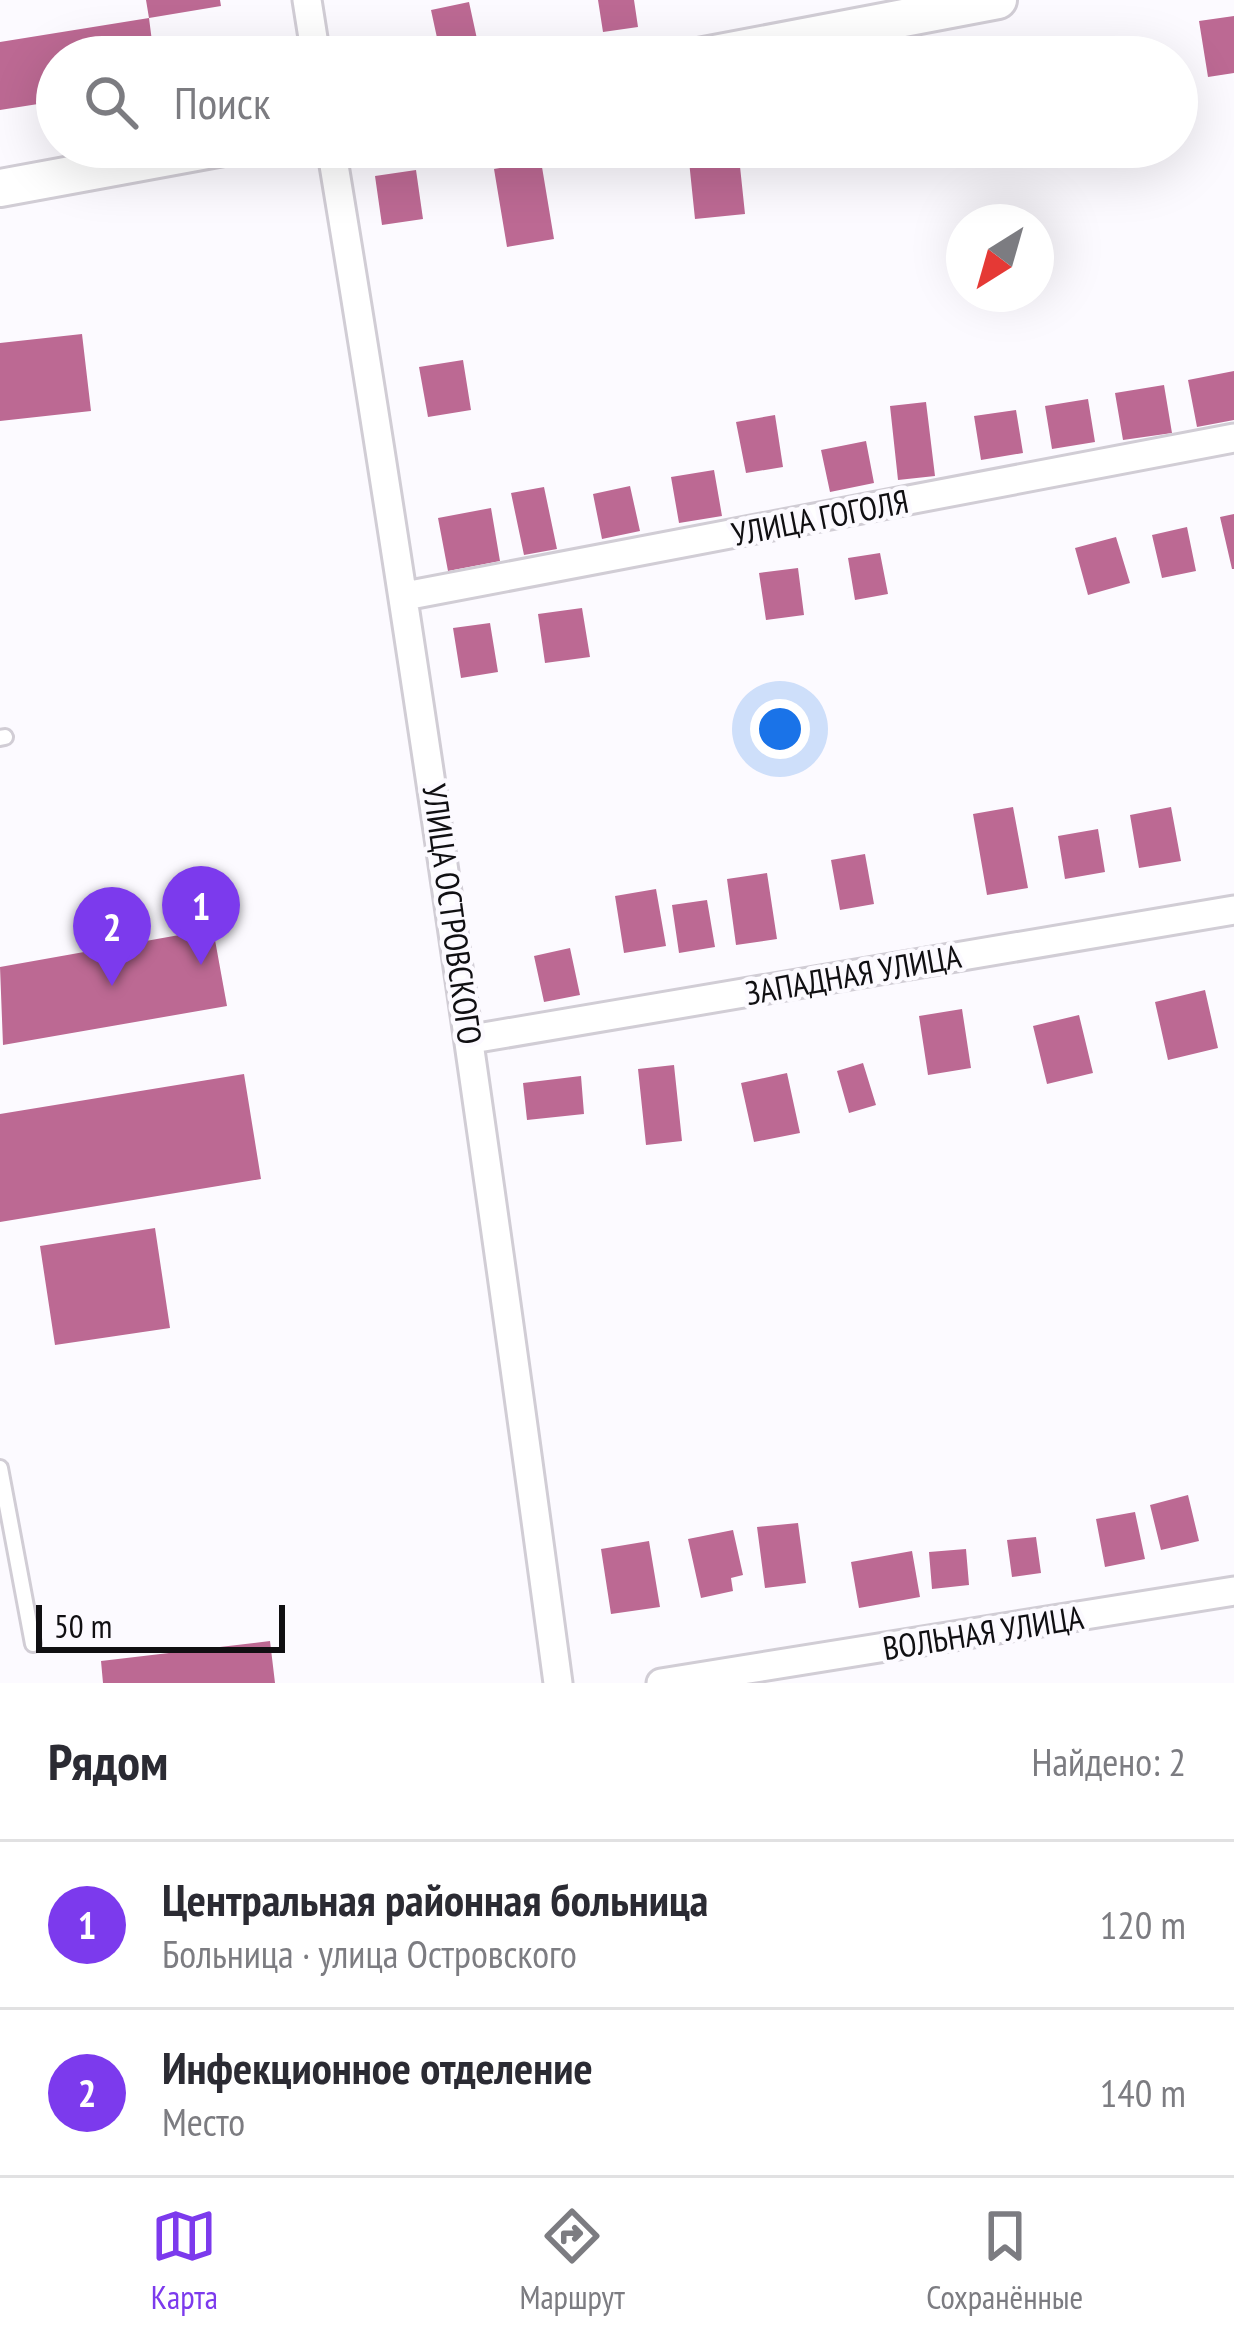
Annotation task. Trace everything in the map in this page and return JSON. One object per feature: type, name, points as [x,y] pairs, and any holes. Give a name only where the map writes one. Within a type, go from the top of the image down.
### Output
[{"type":"street","points":[[307,0],[313,36]]},
{"type":"street","points":[[809,36],[998,0]]},
{"type":"street","points":[[0,188],[109,168]]},
{"type":"street","name":"УЛИЦА ОСТРОВСКОГО","points":[[334,168],[472,1039],[558,1683]]},
{"type":"street","name":"УЛИЦА ГОГОЛЯ","points":[[405,596],[1234,438]]},
{"type":"street","name":"ЗАПАДНАЯ УЛИЦА","points":[[472,1039],[1234,910]]},
{"type":"street","name":"ВОЛЬНАЯ УЛИЦА","points":[[661,1683],[1234,1592]]},
{"type":"lane","points":[[0,1468],[33,1644]]},
{"type":"building","points":[[146,0],[220,0],[221,6],[149,18]]},
{"type":"building","points":[[598,0],[634,0],[638,27],[603,32]]},
{"type":"building","points":[[469,2],[476,36],[437,36],[431,10]]},
{"type":"building","points":[[1234,16],[1234,73],[1208,77],[1199,21]]},
{"type":"building","points":[[149,18],[151,36],[37,36]]},
{"type":"building","points":[[36,36],[36,104],[0,110],[0,42]]},
{"type":"building","points":[[542,168],[554,239],[507,247],[494,169]]},
{"type":"building","points":[[690,168],[740,168],[745,214],[695,219]]},
{"type":"building","points":[[416,170],[423,219],[382,225],[375,176]]},
{"type":"building","points":[[82,334],[91,411],[0,421],[0,343]]},
{"type":"building","points":[[463,360],[471,410],[428,417],[419,367]]},
{"type":"building","points":[[1234,371],[1234,420],[1197,427],[1188,380]]},
{"type":"building","points":[[1164,385],[1172,433],[1123,440],[1115,393]]},
{"type":"building","points":[[1088,399],[1095,442],[1052,449],[1045,406]]},
{"type":"building","points":[[926,402],[935,476],[898,480],[890,406]]},
{"type":"building","points":[[1016,410],[1023,453],[981,460],[974,416]]},
{"type":"building","points":[[775,415],[783,467],[746,473],[736,422]]},
{"type":"building","points":[[866,441],[874,483],[830,492],[821,450]]},
{"type":"building","points":[[714,470],[722,516],[679,523],[671,477]]},
{"type":"building","points":[[630,486],[640,531],[602,539],[593,494]]},
{"type":"building","points":[[544,487],[557,549],[524,555],[511,493]]},
{"type":"building","points":[[491,508],[500,561],[448,571],[438,518]]},
{"type":"building","points":[[1234,514],[1234,569],[1232,569],[1220,517]]},
{"type":"building","points":[[1187,527],[1196,571],[1162,578],[1152,535]]},
{"type":"building","points":[[1116,537],[1130,583],[1088,595],[1075,548]]},
{"type":"building","points":[[880,553],[888,594],[855,600],[848,558]]},
{"type":"building","points":[[798,568],[804,615],[766,620],[759,573]]},
{"type":"building","points":[[582,608],[590,657],[545,663],[538,614]]},
{"type":"building","points":[[490,623],[498,672],[461,678],[453,628]]},
{"type":"building","points":[[1013,807],[1028,888],[987,895],[973,814]]},
{"type":"building","points":[[1171,807],[1181,861],[1139,868],[1130,815]]},
{"type":"building","points":[[1098,829],[1105,872],[1065,879],[1058,836]]},
{"type":"building","points":[[865,854],[874,904],[840,910],[831,860]]},
{"type":"building","points":[[767,873],[777,939],[736,945],[727,879]]},
{"type":"building","points":[[656,889],[666,946],[624,953],[615,896]]},
{"type":"building","points":[[707,900],[715,947],[679,953],[672,905]]},
{"type":"building","points":[[213,929],[227,1006],[3,1045],[0,967]]},
{"type":"building","points":[[570,948],[580,995],[544,1002],[534,956]]},
{"type":"building","points":[[1205,990],[1218,1048],[1168,1060],[1155,1002]]},
{"type":"building","points":[[962,1009],[971,1068],[928,1075],[919,1016]]},
{"type":"building","points":[[1079,1015],[1093,1073],[1047,1084],[1033,1026]]},
{"type":"building","points":[[863,1063],[876,1105],[849,1113],[837,1071]]},
{"type":"building","points":[[674,1065],[682,1141],[646,1145],[638,1069]]},
{"type":"building","points":[[787,1073],[800,1133],[754,1142],[741,1083]]},
{"type":"building","points":[[244,1074],[261,1179],[0,1222],[0,1114]]},
{"type":"building","points":[[581,1076],[584,1114],[527,1120],[523,1083]]},
{"type":"building","points":[[155,1228],[170,1328],[55,1345],[40,1246]]},
{"type":"building","points":[[1188,1495],[1199,1541],[1161,1550],[1150,1505]]},
{"type":"building","points":[[1135,1512],[1145,1559],[1105,1567],[1096,1519]]},
{"type":"building","points":[[798,1523],[806,1583],[765,1588],[757,1527]]},
{"type":"building","points":[[733,1530],[743,1575],[731,1578],[733,1591],[701,1598],[688,1539]]},
{"type":"building","points":[[1036,1537],[1041,1573],[1012,1577],[1007,1540]]},
{"type":"building","points":[[649,1541],[660,1607],[611,1614],[601,1549]]},
{"type":"building","points":[[966,1549],[969,1585],[932,1589],[929,1552]]},
{"type":"building","points":[[912,1551],[920,1597],[859,1608],[851,1562]]},
{"type":"building","points":[[270,1641],[275,1683],[103,1683],[101,1661]]},
{"type":"place","name":"Центральная районная больница","points":[[201,965]]},
{"type":"place","name":"Инфекционное отделение","points":[[112,986]]}]
